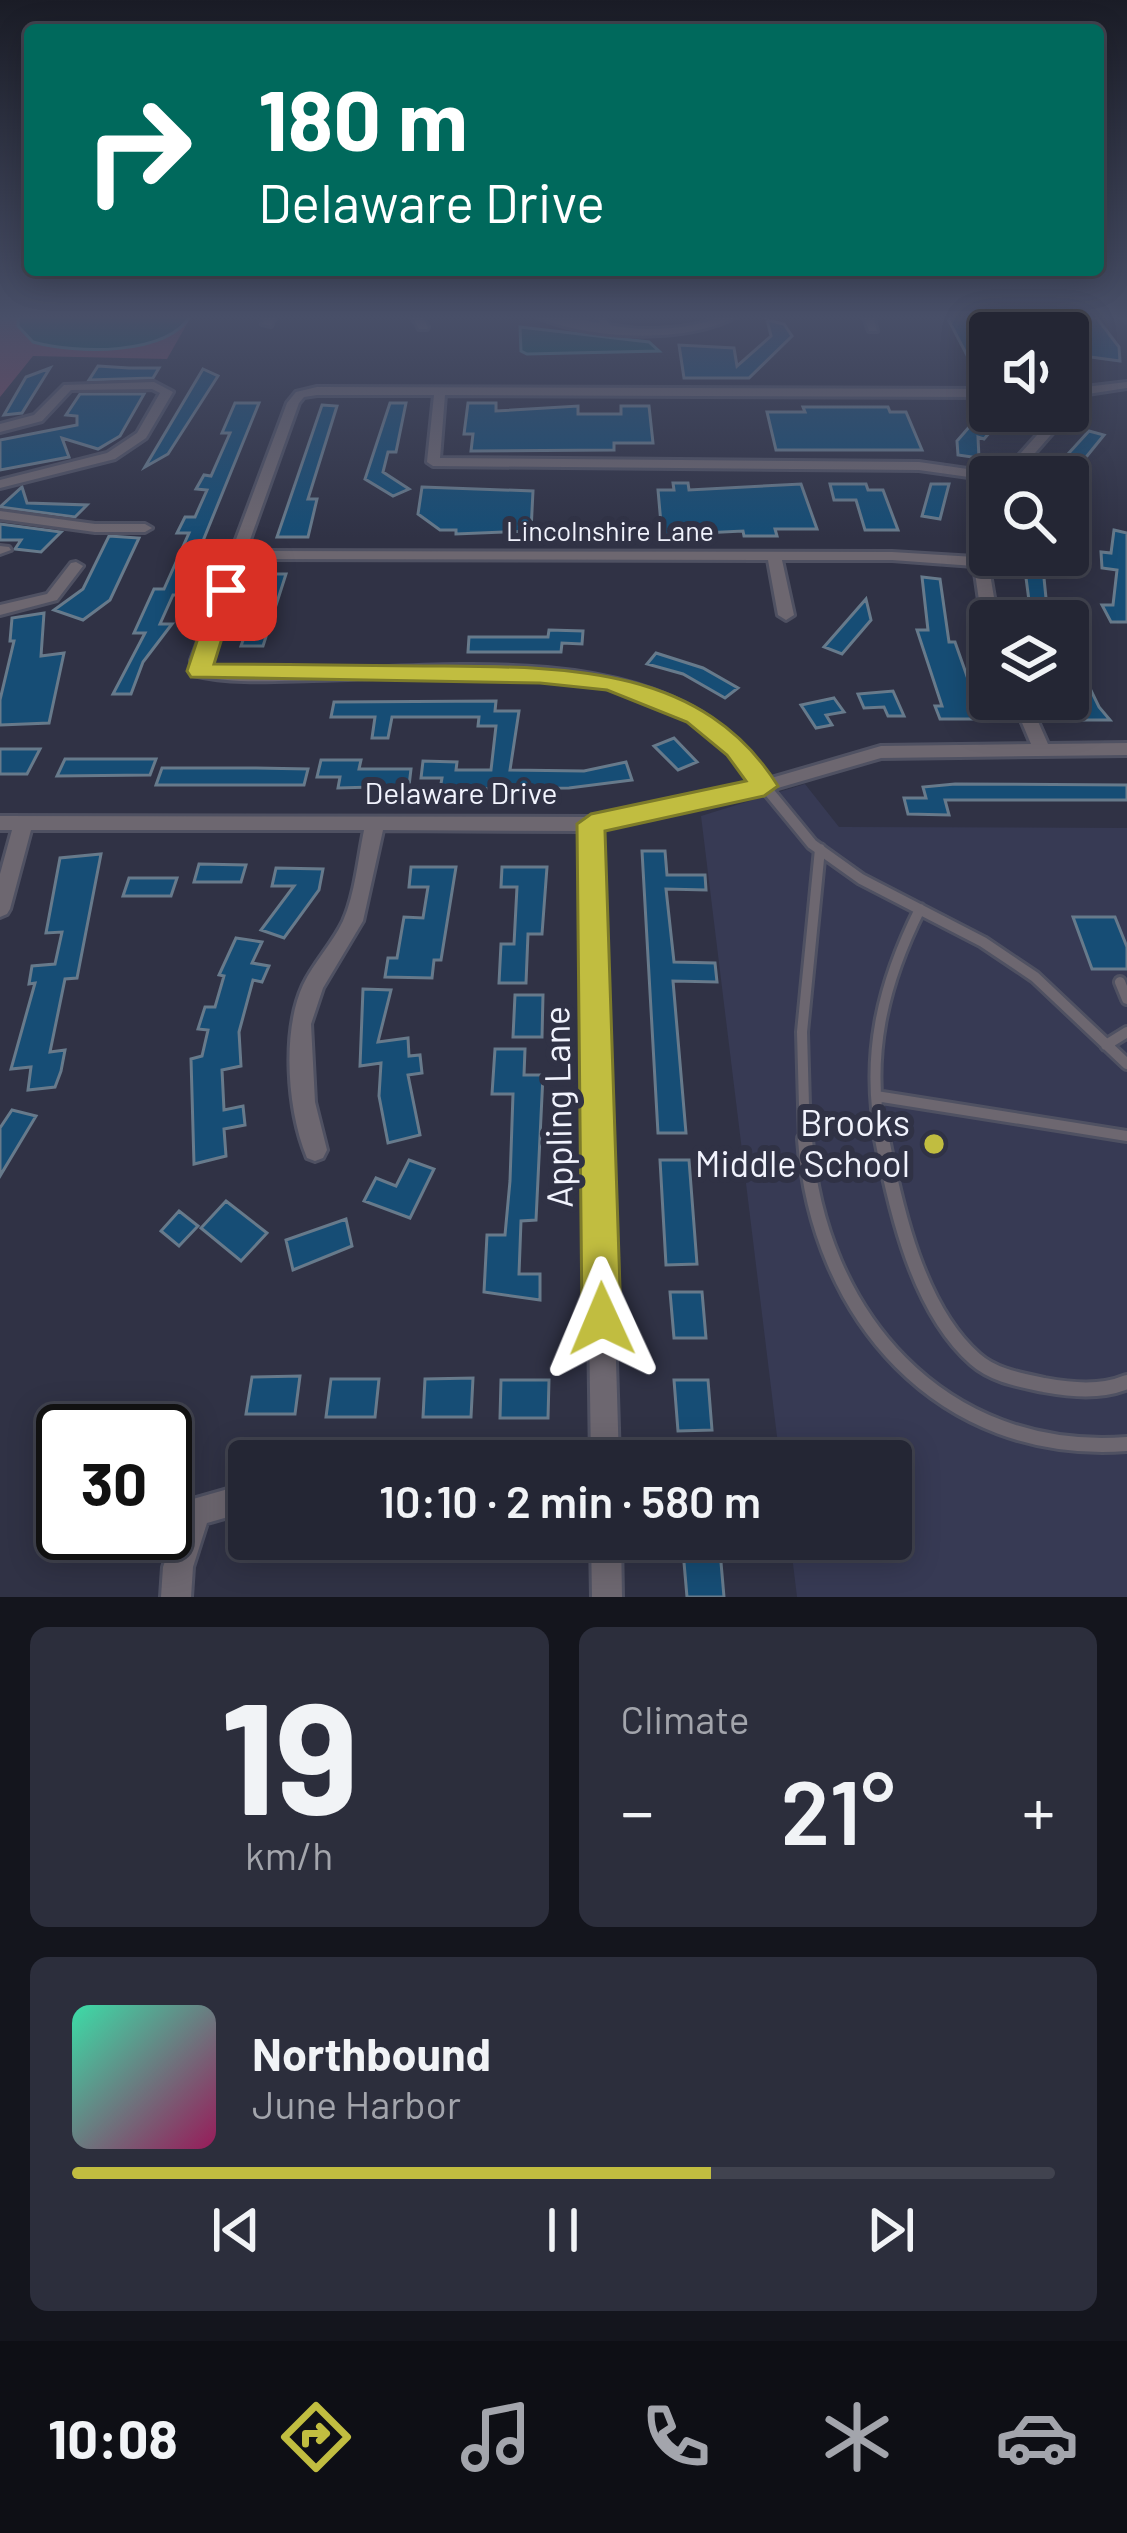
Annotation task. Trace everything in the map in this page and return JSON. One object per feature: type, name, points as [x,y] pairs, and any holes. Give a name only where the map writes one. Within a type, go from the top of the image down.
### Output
[{"type":"street","points":[[0,428],[38,418],[66,390]]},
{"type":"street","points":[[0,484],[111,456],[142,436],[166,392],[162,390]]},
{"type":"street","points":[[440,391],[433,462],[919,466],[969,473]]},
{"type":"street","points":[[764,786],[736,749],[696,716],[655,695],[608,682],[540,675],[199,671],[300,394],[969,393]]},
{"type":"street","points":[[1026,456],[1047,432]]},
{"type":"street","points":[[0,514],[95,528],[145,528]]},
{"type":"street","name":"Lincolnshire Lane","points":[[239,555],[774,556],[969,562]]},
{"type":"street","points":[[774,556],[786,615]]},
{"type":"street","points":[[0,610],[52,597],[76,566]]},
{"type":"street","points":[[1029,720],[1041,748]]},
{"type":"street","name":"Delaware Drive","points":[[0,823],[591,824],[764,786],[880,752],[1127,749]]},
{"type":"street","points":[[0,909],[23,824]]},
{"type":"street","points":[[315,1150],[304,1102],[300,1024],[313,986],[353,921],[375,824]]},
{"type":"street","name":"Appling Lane","points":[[591,824],[604,1440]]},
{"type":"street","points":[[176,1597],[178,1567],[196,1511],[228,1503]]},
{"type":"street","points":[[606,1560],[607,1597]]},
{"type":"lane","points":[[764,786],[820,849],[1035,977],[1127,1064]]},
{"type":"lane","points":[[820,849],[799,1031],[802,1128],[835,1268],[867,1329],[894,1357],[981,1418],[1046,1441],[1127,1444]]},
{"type":"lane","points":[[920,909],[882,999],[874,1055],[876,1096],[899,1215],[940,1307],[973,1358],[1017,1380],[1059,1388],[1113,1388],[1127,1382]]},
{"type":"lane","points":[[1120,982],[1127,999]]},
{"type":"lane","points":[[1106,1045],[1127,1033]]},
{"type":"lane","points":[[876,1096],[1127,1136]]},
{"type":"shaded area","name":"Brooks Middle School","points":[[805,784],[839,827],[1127,828],[1127,1597],[797,1597],[793,1560],[912,1560],[912,1440],[777,1440],[701,816]]},
{"type":"building","points":[[19,390],[37,390],[22,413],[4,415]]},
{"type":"building","points":[[191,390],[209,390],[168,454],[145,467]]},
{"type":"building","points":[[80,394],[144,394],[120,436],[98,449],[62,438],[69,457],[0,470],[0,440],[77,425],[77,416],[66,415]]},
{"type":"building","points":[[235,403],[259,403],[181,595],[173,595],[160,624],[172,624],[143,662],[131,694],[113,694],[145,633],[134,633],[154,589],[164,589],[189,533],[177,533],[185,517],[195,517],[207,490],[196,489],[204,475],[211,476],[230,433],[222,433]]},
{"type":"building","points":[[390,403],[406,403],[396,452],[388,452],[383,472],[409,489],[393,496],[365,479]]},
{"type":"building","points":[[468,403],[496,403],[496,411],[578,406],[578,414],[621,414],[621,406],[649,406],[653,443],[614,443],[614,450],[471,451],[473,434],[464,434]]},
{"type":"building","points":[[322,405],[337,406],[308,499],[317,499],[308,537],[277,537]]},
{"type":"building","points":[[803,407],[888,407],[890,412],[906,412],[922,450],[776,450],[767,412],[805,412]]},
{"type":"building","points":[[969,427],[969,432],[990,432],[984,439],[978,437],[979,456],[958,455],[957,441]]},
{"type":"building","points":[[1089,431],[1104,435],[1087,456],[1066,456]]},
{"type":"building","points":[[673,483],[688,483],[689,490],[801,484],[817,529],[775,529],[777,536],[744,536],[743,531],[662,535],[658,490],[674,490]]},
{"type":"building","points":[[830,484],[866,484],[868,490],[883,490],[898,530],[865,530],[856,500],[834,500]]},
{"type":"building","points":[[931,484],[949,484],[940,519],[922,516]]},
{"type":"building","points":[[22,487],[27,503],[87,505],[75,517],[0,507]]},
{"type":"building","points":[[422,487],[533,491],[531,531],[456,534],[456,530],[440,530],[418,514]]},
{"type":"building","points":[[0,524],[61,532],[41,552],[15,549],[21,540],[0,540]]},
{"type":"building","points":[[1114,530],[1127,533],[1127,622],[1111,622],[1102,605],[1113,605],[1117,570],[1102,568],[1101,552],[1111,553]]},
{"type":"building","points":[[109,536],[139,538],[110,600],[83,620],[54,610],[83,589]]},
{"type":"building","points":[[266,574],[286,574],[263,646],[241,646]]},
{"type":"building","points":[[1026,576],[1044,576],[1046,600],[1029,600]]},
{"type":"building","points":[[922,577],[940,579],[949,642],[955,642],[969,682],[969,719],[940,719],[935,706],[942,706],[917,630],[928,630]]},
{"type":"building","points":[[866,599],[871,620],[842,654],[824,647]]},
{"type":"building","points":[[44,613],[41,656],[64,653],[49,723],[0,725],[0,700],[14,641],[10,641],[12,618]]},
{"type":"building","points":[[549,630],[583,631],[582,644],[562,643],[561,652],[468,652],[469,637],[548,637]]},
{"type":"building","points":[[656,653],[703,668],[738,688],[725,698],[683,674],[647,664]]},
{"type":"building","points":[[1089,686],[1099,707],[1110,720],[1089,720]]},
{"type":"building","points":[[893,691],[904,716],[888,716],[884,707],[864,708],[858,694]]},
{"type":"building","points":[[834,698],[844,712],[826,715],[832,725],[816,728],[801,705]]},
{"type":"building","points":[[496,701],[495,711],[519,711],[510,770],[584,771],[626,762],[632,780],[569,788],[440,789],[442,778],[421,778],[423,761],[457,762],[456,770],[491,770],[496,726],[478,726],[479,717],[392,717],[388,738],[372,738],[375,717],[331,717],[334,702]]},
{"type":"building","points":[[674,738],[697,762],[678,770],[654,746]]},
{"type":"building","points":[[0,749],[40,749],[27,774],[0,774]]},
{"type":"building","points":[[65,759],[156,759],[150,775],[57,776]]},
{"type":"building","points":[[321,760],[361,760],[359,769],[411,769],[409,786],[338,788],[340,777],[317,777]]},
{"type":"building","points":[[162,768],[308,769],[304,785],[156,785]]},
{"type":"building","points":[[1127,785],[1127,800],[945,800],[949,815],[908,814],[904,798],[926,798],[923,787]]},
{"type":"building","points":[[642,851],[665,851],[667,875],[705,875],[706,890],[666,889],[674,962],[715,963],[717,982],[673,981],[686,1133],[658,1133]]},
{"type":"building","points":[[101,854],[77,978],[65,979],[50,1052],[65,1050],[61,1071],[55,1087],[28,1090],[31,1067],[11,1069],[35,983],[29,984],[32,966],[55,964],[62,932],[46,933],[60,858]]},
{"type":"building","points":[[199,864],[246,865],[241,882],[194,882]]},
{"type":"building","points":[[411,867],[456,867],[441,960],[434,960],[432,978],[385,977],[388,958],[397,958],[404,917],[423,918],[428,887],[409,887]]},
{"type":"building","points":[[502,867],[547,867],[542,934],[528,934],[526,983],[499,983],[501,944],[514,944],[517,887],[501,887]]},
{"type":"building","points":[[276,868],[323,869],[319,890],[284,938],[261,930],[294,886],[272,886]]},
{"type":"building","points":[[129,878],[177,878],[171,896],[123,896]]},
{"type":"building","points":[[1073,917],[1115,917],[1127,947],[1127,969],[1092,969]]},
{"type":"building","points":[[236,938],[262,942],[252,963],[269,966],[262,982],[253,980],[239,1032],[241,1066],[222,1070],[224,1110],[243,1106],[245,1125],[224,1129],[226,1156],[194,1164],[191,1059],[202,1056],[208,1030],[198,1029],[205,1007],[215,1007],[224,976],[219,975]]},
{"type":"building","points":[[363,989],[391,990],[378,1042],[408,1038],[409,1056],[420,1055],[422,1073],[408,1075],[420,1135],[388,1143],[379,1096],[381,1063],[360,1066]]},
{"type":"building","points":[[515,995],[543,995],[542,1037],[513,1037]]},
{"type":"building","points":[[495,1049],[525,1049],[524,1075],[543,1075],[536,1220],[521,1221],[519,1274],[540,1274],[540,1300],[484,1292],[487,1235],[505,1235],[510,1181],[513,1094],[492,1094]]},
{"type":"building","points":[[12,1110],[36,1116],[0,1176],[0,1128]]},
{"type":"building","points":[[409,1160],[434,1169],[410,1218],[364,1201],[376,1178],[396,1186]]},
{"type":"building","points":[[660,1160],[689,1160],[697,1264],[666,1265]]},
{"type":"building","points":[[226,1201],[267,1233],[241,1261],[201,1228]]},
{"type":"building","points":[[179,1211],[198,1226],[179,1246],[161,1231]]},
{"type":"building","points":[[346,1219],[352,1246],[293,1270],[286,1240]]},
{"type":"building","points":[[670,1292],[702,1292],[706,1338],[674,1338]]},
{"type":"building","points":[[300,1376],[295,1414],[246,1414],[252,1377]]},
{"type":"building","points":[[473,1378],[471,1417],[423,1417],[425,1379]]},
{"type":"building","points":[[331,1379],[379,1379],[375,1417],[326,1417]]},
{"type":"building","points":[[501,1380],[549,1380],[548,1418],[500,1418]]},
{"type":"building","points":[[674,1380],[708,1380],[712,1430],[678,1431]]},
{"type":"building","points":[[684,1560],[721,1560],[724,1597],[687,1597]]},
{"type":"place","name":"Brooks Middle School","points":[[934,1144]]},
{"type":"route","points":[[226,590],[199,671],[215,675],[540,675],[608,682],[655,695],[696,716],[736,749],[764,786],[591,824],[602,1319]]}]
